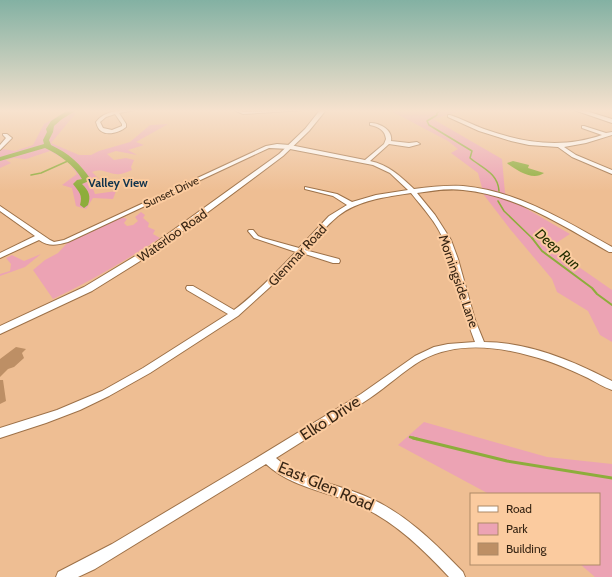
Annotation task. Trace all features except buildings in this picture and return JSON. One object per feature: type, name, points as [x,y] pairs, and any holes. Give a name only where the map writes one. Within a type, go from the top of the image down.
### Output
[{"type":"main road","name":"Waterloo Road","points":[[0,330],[88,289],[131,264],[168,239],[290,147],[300,137]]},
{"type":"street","points":[[0,148],[9,138],[8,137]]},
{"type":"street","points":[[367,161],[388,142],[389,137]]},
{"type":"street","points":[[501,137],[535,144],[559,145],[579,143],[599,137]]},
{"type":"street","points":[[388,142],[417,144]]},
{"type":"street","points":[[559,145],[574,156],[612,172]]},
{"type":"street","name":"Sunset Drive","points":[[38,237],[54,244],[66,241],[268,147],[290,147]]},
{"type":"street","name":"Morningside Lane","points":[[290,147],[367,161],[392,172],[412,191],[433,216],[447,240],[454,258],[469,312],[481,345]]},
{"type":"street","points":[[306,188],[335,195],[352,205]]},
{"type":"street","name":"Glenmar Road","points":[[0,433],[30,425],[58,415],[120,386],[235,314],[265,288],[340,211],[372,198],[440,188],[462,188],[486,191],[508,197],[534,207],[612,250]]},
{"type":"street","points":[[0,208],[38,237],[0,256]]},
{"type":"street","points":[[251,231],[256,237],[336,261]]},
{"type":"street","points":[[190,288],[235,314]]},
{"type":"street","name":"Elko Drive","points":[[63,577],[96,561],[267,458],[375,390],[398,370],[422,355],[448,347],[481,345],[515,348],[546,356],[580,370],[612,386]]},
{"type":"street","name":"East Glen Road","points":[[267,458],[281,471],[379,508],[412,531],[458,577]]},
{"type":"green space","points":[[37,137],[56,137],[51,143],[79,155],[91,155],[99,151],[130,142],[136,137],[145,137],[136,142],[144,145],[128,150],[137,155],[116,151],[107,154],[114,160],[126,158],[134,160],[131,167],[132,170],[122,174],[102,171],[92,172],[106,186],[93,189],[95,194],[116,191],[113,199],[93,198],[86,209],[76,206],[72,188],[62,185],[77,174],[69,162],[50,151],[26,159],[14,158],[6,160],[11,163],[0,168],[0,151],[3,149],[15,151],[33,145]]},
{"type":"green space","points":[[440,137],[464,137],[502,159],[505,193],[515,202],[570,234],[550,247],[612,290],[612,342],[600,335],[588,311],[557,292],[552,279],[484,195],[478,173],[451,153],[458,149]]},
{"type":"green space","points":[[141,212],[145,215],[143,218],[149,223],[148,227],[155,230],[153,234],[160,238],[108,270],[53,299],[33,270],[45,260],[58,253],[68,242],[122,217],[127,219],[124,223],[127,226],[133,225],[138,221],[135,217]]},
{"type":"green space","points":[[41,254],[25,267],[0,276],[0,274],[10,271],[11,264],[6,258],[12,255],[24,261]]},
{"type":"green space","points":[[424,422],[547,457],[612,464],[612,577],[595,577],[581,565],[600,565],[600,493],[487,493],[398,445]]},
{"type":"shaded area","points":[[513,161],[529,165],[528,168],[544,173],[530,176],[507,163]]},
{"type":"waterway","points":[[0,159],[48,145],[46,140],[48,137]]},
{"type":"waterway","name":"Deep Run","points":[[449,137],[472,151],[470,158],[493,175],[499,191]]},
{"type":"waterway","points":[[47,146],[70,160],[84,175],[87,180],[77,184],[85,193],[84,205]]},
{"type":"waterway","points":[[31,175],[41,173],[70,160]]},
{"type":"waterway","name":"Deep Run","points":[[498,201],[504,211],[532,238]]},
{"type":"waterway","name":"Deep Run","points":[[532,238],[542,251],[592,288],[597,294],[612,305]]},
{"type":"waterway","points":[[410,437],[416,439]]},
{"type":"waterway","points":[[416,439],[507,461],[612,478]]},
{"type":"district","name":"Valley View","points":[[118,182]]}]
